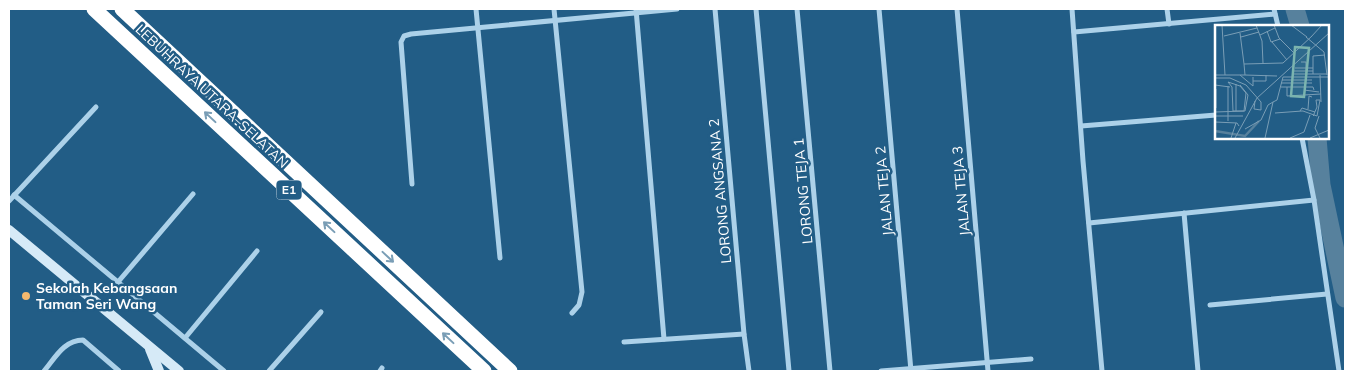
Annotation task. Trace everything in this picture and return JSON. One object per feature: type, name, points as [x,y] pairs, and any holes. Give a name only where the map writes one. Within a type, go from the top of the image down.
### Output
[{"type":"highway","name":"LEBUHRAYA UTARA–SELATAN","points":[[94,9],[484,371]]},
{"type":"highway","name":"LEBUHRAYA UTARA–SELATAN","points":[[122,9],[510,371]]},
{"type":"main road","points":[[9,230],[179,371]]},
{"type":"main road","points":[[149,347],[159,371]]},
{"type":"street","points":[[476,9],[500,258]]},
{"type":"street","points":[[554,9],[582,292],[579,305],[572,313]]},
{"type":"street","points":[[412,184],[401,42],[404,36],[636,11],[677,9]]},
{"type":"street","name":"LORONG ANGSANA 2","points":[[715,9],[744,334],[749,371]]},
{"type":"street","points":[[756,9],[789,371]]},
{"type":"street","name":"LORONG TEJA 1","points":[[798,9],[830,371]]},
{"type":"street","name":"JALAN TEJA 2","points":[[879,9],[911,370]]},
{"type":"street","name":"JALAN TEJA 3","points":[[957,9],[988,371]]},
{"type":"street","points":[[1072,9],[1102,371]]},
{"type":"street","points":[[1167,9],[1169,24]]},
{"type":"street","points":[[636,11],[664,339]]},
{"type":"street","points":[[1074,32],[1169,24],[1274,11],[1278,25]]},
{"type":"street","points":[[9,201],[96,107]]},
{"type":"street","points":[[1081,126],[1215,115]]},
{"type":"street","points":[[1302,139],[1314,200],[1338,371]]},
{"type":"street","points":[[118,282],[193,194]]},
{"type":"street","points":[[14,195],[224,371]]},
{"type":"street","points":[[1089,223],[1314,200]]},
{"type":"street","points":[[1184,213],[1198,371]]},
{"type":"street","points":[[185,338],[257,251]]},
{"type":"street","points":[[1210,305],[1327,294]]},
{"type":"street","points":[[269,371],[321,312]]},
{"type":"street","points":[[624,342],[744,334]]},
{"type":"street","points":[[44,371],[66,344],[75,340],[83,340],[119,371]]},
{"type":"street","points":[[881,371],[1031,359]]},
{"type":"waterway","points":[[1295,9],[1300,25]]},
{"type":"waterway","points":[[1317,139],[1321,185],[1345,298]]},
{"type":"place","name":"Sekolah Kebangsaan Taman Seri Wang","points":[[26,296]]}]
